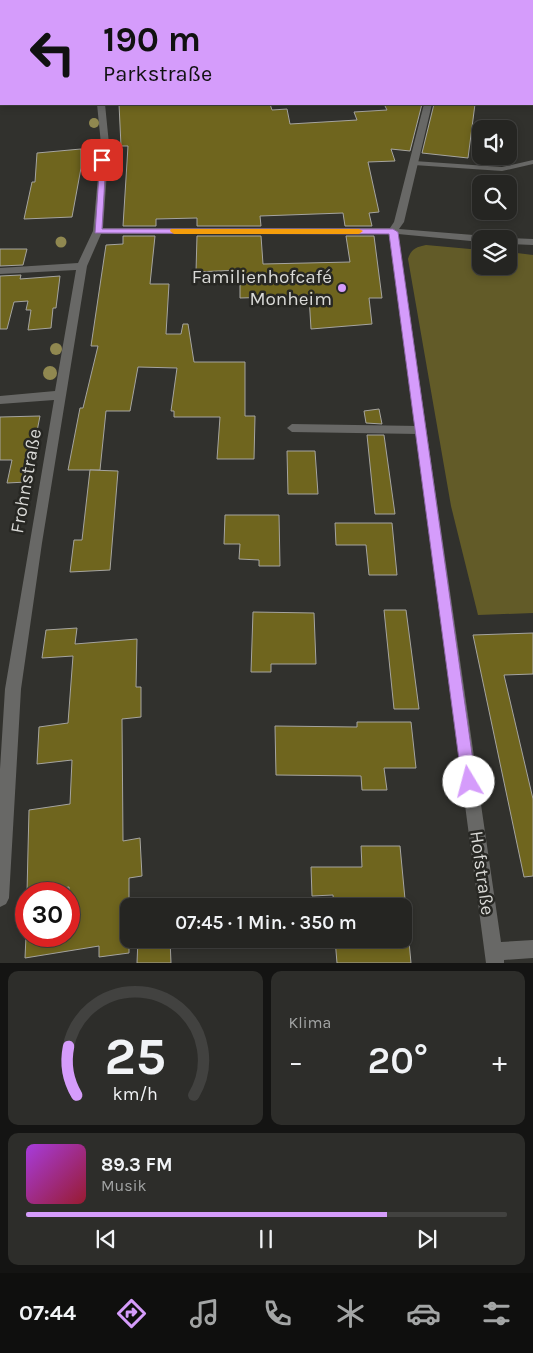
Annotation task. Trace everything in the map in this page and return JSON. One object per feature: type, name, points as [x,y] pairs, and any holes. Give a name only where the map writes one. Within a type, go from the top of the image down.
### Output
[{"type":"street","name":"Frohnstraße","points":[[0,898],[13,689],[82,266],[98,231],[105,144],[101,105]]},
{"type":"street","points":[[393,232],[399,222],[428,105]]},
{"type":"street","points":[[98,231],[393,232],[472,238]]},
{"type":"street","name":"Hofstraße","points":[[393,232],[419,430],[494,957],[533,949]]},
{"type":"street","points":[[517,241],[533,242]]},
{"type":"street","points":[[0,271],[82,266]]},
{"type":"street","points":[[0,400],[60,395]]},
{"type":"lane","points":[[414,163],[502,169],[533,162]]},
{"type":"lane","points":[[292,428],[419,430]]},
{"type":"shaded area","points":[[426,245],[472,249],[472,275],[517,275],[517,253],[533,255],[533,613],[478,615],[451,506],[408,259],[414,249]]},
{"type":"building","points":[[119,105],[270,105],[272,110],[287,109],[290,124],[357,120],[354,112],[387,110],[384,105],[422,105],[410,151],[391,149],[395,161],[368,162],[379,212],[369,213],[372,226],[345,226],[343,213],[260,216],[261,226],[197,226],[197,218],[156,219],[156,226],[123,226],[128,146],[121,146]]},
{"type":"building","points":[[434,105],[475,105],[468,158],[422,153]]},
{"type":"building","points":[[81,149],[81,168],[72,217],[24,219],[32,182],[35,182],[37,153]]},
{"type":"building","points":[[123,236],[155,236],[150,284],[169,284],[166,334],[181,334],[183,324],[188,324],[194,362],[245,362],[245,416],[255,416],[254,459],[217,459],[220,417],[174,417],[174,411],[171,411],[177,368],[138,367],[130,411],[106,411],[100,470],[68,470],[80,408],[83,408],[98,346],[91,346],[106,245],[123,244]]},
{"type":"building","points":[[197,236],[261,236],[263,264],[350,262],[346,236],[374,236],[382,298],[369,298],[372,324],[311,329],[309,296],[240,298],[240,270],[196,272]]},
{"type":"building","points":[[0,249],[27,249],[23,265],[0,266]]},
{"type":"building","points":[[21,275],[20,279],[60,276],[56,308],[53,308],[51,328],[28,330],[31,310],[26,310],[28,301],[14,302],[7,329],[0,329],[0,276]]},
{"type":"building","points":[[379,409],[382,424],[366,423],[364,411]]},
{"type":"building","points":[[40,416],[27,482],[7,483],[12,460],[0,460],[0,417]]},
{"type":"building","points":[[367,435],[384,435],[395,514],[375,514]]},
{"type":"building","points":[[287,451],[315,451],[318,494],[288,494]]},
{"type":"building","points":[[90,470],[118,471],[110,570],[70,572],[74,540],[82,540]]},
{"type":"building","points":[[225,515],[279,515],[280,566],[259,566],[259,560],[239,559],[240,544],[224,544]]},
{"type":"building","points":[[335,523],[392,523],[397,575],[369,575],[366,545],[336,545]]},
{"type":"building","points":[[384,610],[406,610],[419,709],[394,709]]},
{"type":"building","points":[[253,612],[314,613],[316,664],[271,664],[271,672],[251,672]]},
{"type":"building","points":[[77,628],[75,644],[137,639],[136,687],[141,687],[141,717],[122,719],[123,841],[140,838],[142,876],[129,878],[129,898],[120,898],[120,948],[129,948],[129,953],[99,957],[99,946],[25,958],[26,947],[80,947],[80,882],[27,882],[29,810],[70,804],[72,760],[37,764],[39,727],[68,723],[73,656],[42,658],[46,630]]},
{"type":"building","points":[[533,633],[533,674],[504,675],[533,799],[533,876],[524,877],[473,635]]},
{"type":"building","points":[[357,722],[411,722],[416,768],[384,768],[387,790],[362,790],[361,776],[276,775],[275,726],[357,727]]},
{"type":"building","points":[[361,846],[400,846],[405,898],[333,898],[333,895],[312,896],[311,867],[362,867]]},
{"type":"building","points":[[138,948],[170,948],[171,963],[137,963]]},
{"type":"building","points":[[336,948],[410,948],[411,963],[337,963]]},
{"type":"slow traffic","points":[[174,231],[359,231]]},
{"type":"place","name":"Familienhofcafé Monheim","points":[[342,288]]},
{"type":"route","points":[[102,160],[102,196],[98,231],[393,232],[469,782]]}]
